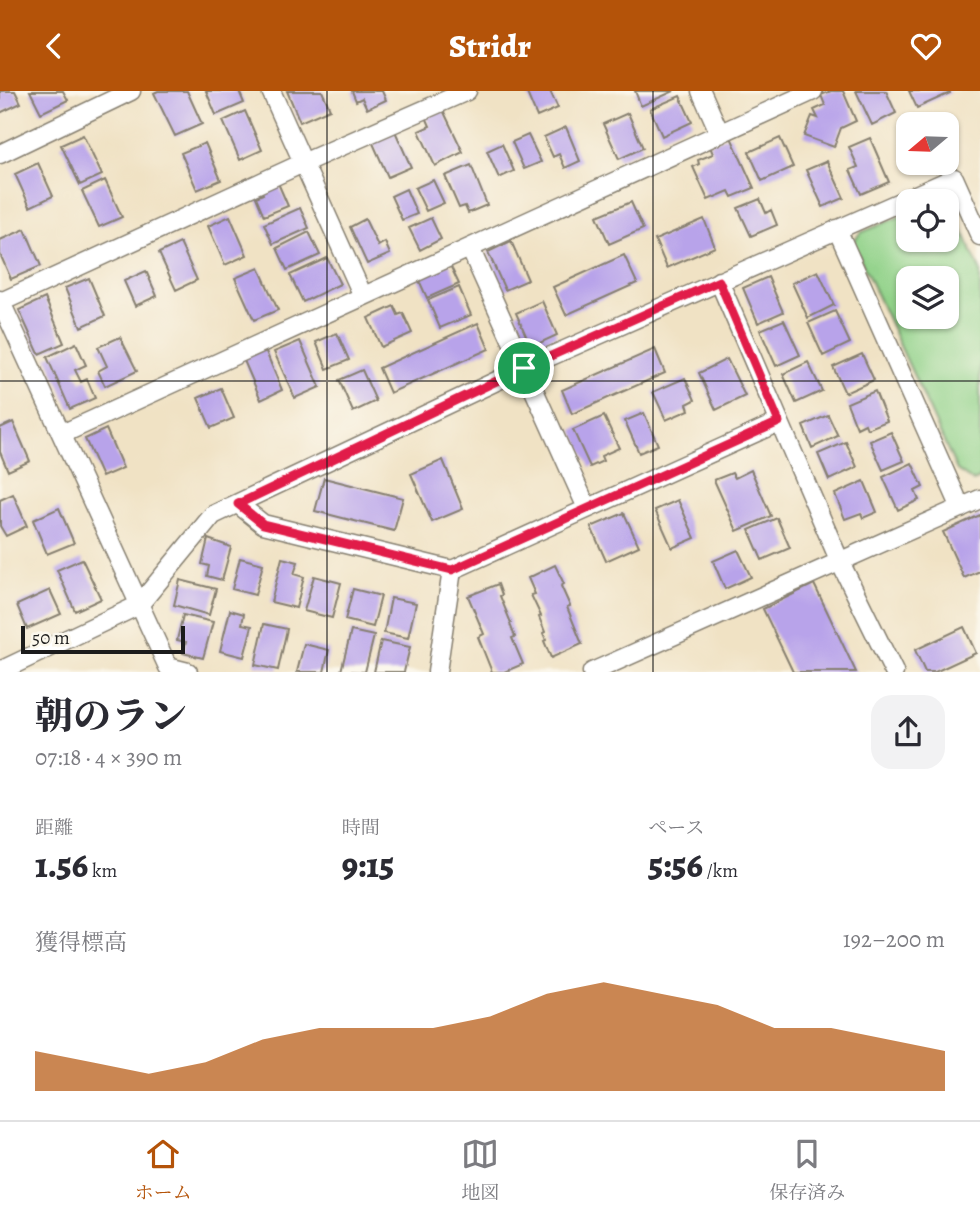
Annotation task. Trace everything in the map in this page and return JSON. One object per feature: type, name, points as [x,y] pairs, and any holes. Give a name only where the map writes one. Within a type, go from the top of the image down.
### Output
[{"type":"street","points":[[0,155],[131,91]]},
{"type":"street","points":[[271,91],[363,296]]},
{"type":"street","points":[[188,672],[168,667],[2,309],[303,163],[467,91]]},
{"type":"street","points":[[701,91],[720,134]]},
{"type":"street","points":[[62,434],[814,91]]},
{"type":"street","points":[[0,671],[139,605],[214,515],[524,368],[719,281],[954,178],[980,236]]},
{"type":"street","points":[[837,229],[961,508]]},
{"type":"street","points":[[470,247],[587,509]]},
{"type":"street","points":[[719,281],[840,562],[894,672]]},
{"type":"street","points":[[238,504],[263,524],[452,570],[779,422]]},
{"type":"street","points":[[592,672],[980,499]]},
{"type":"street","points":[[437,672],[452,570]]},
{"type":"green space","points":[[896,218],[896,252],[959,252],[959,222],[980,270],[980,478],[973,481],[957,470],[853,243],[860,233]]},
{"type":"building","points":[[0,91],[15,91],[21,103],[0,113]]},
{"type":"building","points":[[30,91],[63,91],[68,100],[41,113]]},
{"type":"building","points":[[187,91],[202,124],[175,136],[154,93]]},
{"type":"building","points":[[206,91],[239,91],[244,103],[216,115]]},
{"type":"building","points":[[287,91],[322,91],[330,109],[300,122]]},
{"type":"building","points":[[352,91],[382,91],[386,100],[367,109],[362,98],[356,101]]},
{"type":"building","points":[[526,91],[550,91],[558,108],[537,117]]},
{"type":"building","points":[[635,91],[674,91],[641,106]]},
{"type":"building","points":[[831,91],[843,91],[856,121],[841,128],[834,147],[804,136],[812,116],[818,118],[814,110],[825,105],[821,95]]},
{"type":"building","points":[[856,91],[886,91],[896,113],[872,125]]},
{"type":"building","points":[[909,91],[949,91],[950,93],[917,108]]},
{"type":"building","points":[[680,96],[692,122],[662,136],[650,109]]},
{"type":"building","points":[[443,110],[463,152],[435,166],[419,131],[430,126],[426,117]]},
{"type":"building","points":[[245,111],[262,150],[240,160],[223,121]]},
{"type":"building","points":[[628,113],[643,148],[619,159],[603,124]]},
{"type":"building","points":[[566,127],[580,161],[565,168],[559,154],[553,157],[544,137]]},
{"type":"building","points":[[395,131],[411,167],[388,177],[372,141]]},
{"type":"building","points":[[83,135],[102,175],[80,185],[61,145]]},
{"type":"building","points":[[528,135],[541,162],[524,169],[512,142]]},
{"type":"building","points":[[730,135],[754,188],[732,197],[729,191],[708,200],[693,167],[699,164],[698,160],[713,154],[709,144]]},
{"type":"building","points":[[780,138],[793,167],[762,181],[749,152]]},
{"type":"building","points":[[870,138],[889,182],[861,194],[850,170],[858,167],[849,147]]},
{"type":"building","points":[[205,143],[221,180],[197,190],[181,153]]},
{"type":"building","points":[[502,144],[514,171],[499,178],[487,151]]},
{"type":"building","points":[[827,161],[844,198],[823,207],[806,170]]},
{"type":"building","points":[[38,163],[53,196],[30,207],[15,174]]},
{"type":"building","points":[[471,165],[487,205],[468,213],[465,206],[459,208],[445,176]]},
{"type":"building","points":[[105,180],[122,217],[99,227],[82,191]]},
{"type":"building","points":[[433,180],[444,203],[426,211],[415,188]]},
{"type":"building","points":[[278,183],[288,206],[264,216],[256,197],[263,194],[261,190]]},
{"type":"building","points":[[406,189],[417,214],[402,220],[391,196]]},
{"type":"building","points":[[760,199],[766,213],[771,210],[777,225],[751,236],[738,208]]},
{"type":"building","points":[[631,202],[643,229],[609,244],[597,216]]},
{"type":"building","points":[[300,208],[309,228],[273,244],[264,224]]},
{"type":"building","points":[[230,216],[247,255],[225,265],[208,226]]},
{"type":"building","points":[[431,218],[441,239],[420,250],[409,228]]},
{"type":"building","points":[[365,219],[378,246],[385,242],[390,254],[367,264],[350,227]]},
{"type":"building","points":[[704,219],[715,247],[667,268],[655,240]]},
{"type":"building","points":[[25,229],[41,266],[11,279],[0,254],[0,240]]},
{"type":"building","points":[[309,232],[320,255],[287,270],[277,248]]},
{"type":"building","points":[[511,241],[528,280],[505,290],[488,252]]},
{"type":"building","points":[[180,243],[197,280],[176,290],[159,253]]},
{"type":"building","points":[[624,255],[637,283],[566,315],[553,287]]},
{"type":"building","points":[[327,258],[340,284],[303,302],[290,275]]},
{"type":"building","points":[[449,263],[459,284],[427,298],[418,278]]},
{"type":"building","points":[[259,268],[278,310],[254,320],[235,278]]},
{"type":"building","points":[[146,271],[157,296],[135,306],[124,281]]},
{"type":"building","points":[[818,271],[834,305],[808,318],[792,283]]},
{"type":"building","points":[[768,277],[783,312],[758,323],[743,288]]},
{"type":"building","points":[[89,278],[105,316],[81,327],[65,288]]},
{"type":"building","points":[[459,287],[471,315],[440,328],[428,300]]},
{"type":"building","points":[[45,298],[64,343],[39,354],[19,310]]},
{"type":"building","points":[[542,301],[557,335],[531,347],[516,313]]},
{"type":"building","points":[[394,306],[398,315],[403,313],[412,333],[381,347],[368,318]]},
{"type":"building","points":[[835,311],[850,343],[823,356],[808,323]]},
{"type":"building","points":[[784,320],[800,355],[776,366],[760,330]]},
{"type":"building","points":[[478,323],[489,349],[390,393],[379,368]]},
{"type":"building","points":[[337,333],[349,360],[327,369],[316,342]]},
{"type":"building","points":[[120,337],[137,371],[105,386],[98,371],[107,366],[98,347]]},
{"type":"building","points":[[300,341],[320,387],[295,398],[274,352]]},
{"type":"building","points":[[76,343],[86,365],[75,370],[81,382],[87,379],[95,398],[70,409],[47,357]]},
{"type":"building","points":[[264,347],[282,390],[261,400],[242,356]]},
{"type":"building","points":[[655,349],[665,373],[572,414],[562,390]]},
{"type":"building","points":[[862,354],[874,380],[845,393],[833,367]]},
{"type":"building","points":[[727,359],[745,396],[716,410],[699,373]]},
{"type":"building","points":[[808,362],[822,391],[796,403],[783,374]]},
{"type":"building","points":[[362,370],[376,401],[353,412],[339,380]]},
{"type":"building","points":[[685,378],[695,400],[687,404],[689,410],[666,420],[653,392]]},
{"type":"building","points":[[221,388],[234,418],[211,428],[198,398]]},
{"type":"building","points":[[875,391],[887,421],[867,429],[865,424],[857,428],[847,403]]},
{"type":"building","points":[[644,413],[658,445],[639,453],[625,421]]},
{"type":"building","points":[[828,415],[838,436],[812,448],[803,426]]},
{"type":"building","points":[[604,416],[619,448],[601,456],[603,461],[590,467],[573,430]]},
{"type":"building","points":[[13,422],[30,461],[8,471],[0,452],[0,428]]},
{"type":"building","points":[[106,429],[123,468],[102,477],[85,439]]},
{"type":"building","points":[[891,432],[904,461],[883,470],[870,441]]},
{"type":"building","points":[[846,442],[857,467],[829,480],[818,454]]},
{"type":"building","points":[[443,460],[463,509],[432,522],[411,474]]},
{"type":"building","points":[[912,463],[923,487],[915,491],[919,500],[898,510],[883,477]]},
{"type":"building","points":[[751,470],[771,516],[737,531],[714,480],[732,473],[735,478]]},
{"type":"building","points":[[324,478],[403,498],[394,531],[315,511]]},
{"type":"building","points":[[864,481],[877,512],[863,518],[861,513],[845,519],[835,494]]},
{"type":"building","points":[[13,494],[27,526],[6,536],[0,526],[0,500]]},
{"type":"building","points":[[678,500],[695,538],[672,548],[655,510]]},
{"type":"building","points":[[59,508],[74,543],[47,554],[33,520]]},
{"type":"building","points":[[624,513],[639,546],[606,561],[591,527]]},
{"type":"building","points":[[980,515],[980,571],[964,578],[943,532]]},
{"type":"building","points":[[777,518],[790,548],[762,560],[749,530]]},
{"type":"building","points":[[208,539],[231,547],[222,580],[207,576],[209,566],[202,564]]},
{"type":"building","points":[[738,550],[751,577],[725,589],[713,561]]},
{"type":"building","points":[[240,558],[263,564],[255,595],[232,589]]},
{"type":"building","points":[[282,558],[298,562],[294,574],[304,577],[296,608],[271,602]]},
{"type":"building","points":[[82,559],[101,599],[75,611],[57,570]]},
{"type":"building","points":[[555,565],[564,584],[561,586],[570,606],[567,607],[582,644],[551,658],[544,641],[545,632],[539,617],[541,616],[531,595],[535,594],[528,578]]},
{"type":"building","points":[[314,576],[341,583],[332,618],[304,611]]},
{"type":"building","points":[[180,580],[216,589],[209,615],[174,605]]},
{"type":"building","points":[[498,584],[515,637],[512,638],[523,664],[504,672],[492,672],[478,637],[484,634],[468,596]]},
{"type":"building","points":[[814,584],[856,672],[793,672],[763,609]]},
{"type":"building","points":[[353,589],[381,596],[373,627],[345,620]]},
{"type":"building","points":[[50,590],[61,614],[27,629],[17,605]]},
{"type":"building","points":[[391,598],[416,603],[408,638],[384,633]]},
{"type":"building","points":[[230,610],[244,614],[242,624],[252,626],[244,657],[220,651]]},
{"type":"building","points":[[183,615],[213,622],[203,658],[183,653],[186,642],[177,640]]},
{"type":"building","points":[[264,624],[287,629],[278,670],[255,665]]},
{"type":"building","points":[[964,627],[976,653],[935,672],[925,672],[915,650]]},
{"type":"building","points":[[351,631],[374,636],[365,672],[341,671]]},
{"type":"building","points":[[381,641],[410,647],[404,672],[374,672]]},
{"type":"building","points":[[304,644],[329,650],[324,672],[297,672]]},
{"type":"route","points":[[719,281],[779,422],[452,570],[263,524],[238,504],[452,402],[524,368],[719,281]]}]
